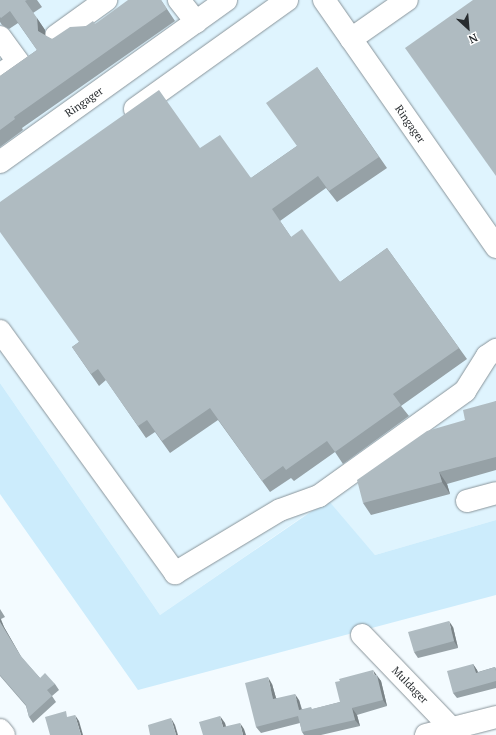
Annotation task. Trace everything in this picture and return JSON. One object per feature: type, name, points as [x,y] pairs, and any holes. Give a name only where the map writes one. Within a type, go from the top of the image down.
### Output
[{"type":"street","points":[[56,36],[106,0]]},
{"type":"street","points":[[179,0],[196,22]]},
{"type":"street","name":"Ringager","points":[[0,162],[226,0]]},
{"type":"street","points":[[117,122],[287,0]]},
{"type":"street","name":"Ringager","points":[[324,0],[496,247]]},
{"type":"street","points":[[351,39],[407,0]]},
{"type":"street","points":[[0,37],[18,62],[0,74]]},
{"type":"street","points":[[0,331],[175,573],[280,510],[319,496],[465,391],[487,356],[496,350]]},
{"type":"street","points":[[468,501],[496,493]]},
{"type":"street","name":"Muldager","points":[[362,635],[455,732]]},
{"type":"street","points":[[426,735],[455,732],[496,717]]},
{"type":"street","points":[[0,730],[4,735]]},
{"type":"shaded area","points":[[0,0],[496,0],[496,520],[375,555],[327,500],[160,615],[0,383]]},
{"type":"shaded area","points":[[0,383],[160,615],[328,500],[375,555],[496,520],[496,595],[138,690],[0,494]]},
{"type":"building","points":[[0,0],[27,0],[25,1],[37,18],[38,31],[52,39],[70,27],[86,26],[93,21],[95,24],[128,0],[161,0],[167,9],[14,117],[15,119],[0,130],[0,76],[37,50],[10,11],[1,18],[0,17]]},
{"type":"building","points":[[473,0],[496,0],[496,176],[405,48]]},
{"type":"building","points":[[317,67],[379,157],[329,191],[318,176],[272,209],[291,237],[302,229],[340,282],[387,248],[459,348],[393,394],[401,405],[335,452],[327,441],[286,470],[283,466],[262,481],[210,408],[162,441],[147,420],[138,426],[98,369],[91,374],[72,347],[79,342],[0,232],[0,202],[159,90],[200,148],[220,135],[251,178],[297,146],[266,103]]},
{"type":"building","points":[[496,401],[496,457],[439,472],[442,482],[363,503],[357,480],[427,431],[465,420],[463,410]]},
{"type":"building","points":[[449,621],[454,641],[414,652],[408,632]]},
{"type":"building","points":[[0,622],[20,655],[40,678],[45,673],[55,684],[47,690],[52,696],[29,717],[26,705],[0,675]]},
{"type":"building","points":[[473,664],[476,673],[495,667],[496,681],[453,693],[447,671]]},
{"type":"building","points":[[373,670],[374,675],[377,675],[383,700],[352,708],[355,720],[302,732],[298,716],[256,727],[245,683],[268,677],[273,699],[295,694],[299,710],[311,707],[312,709],[340,702],[335,682],[340,681],[339,679]]},
{"type":"building","points":[[66,711],[67,717],[75,715],[81,735],[50,735],[45,717]]},
{"type":"building","points":[[220,716],[223,727],[240,723],[243,735],[203,735],[199,722]]},
{"type":"building","points":[[171,718],[176,735],[150,735],[148,725]]}]
